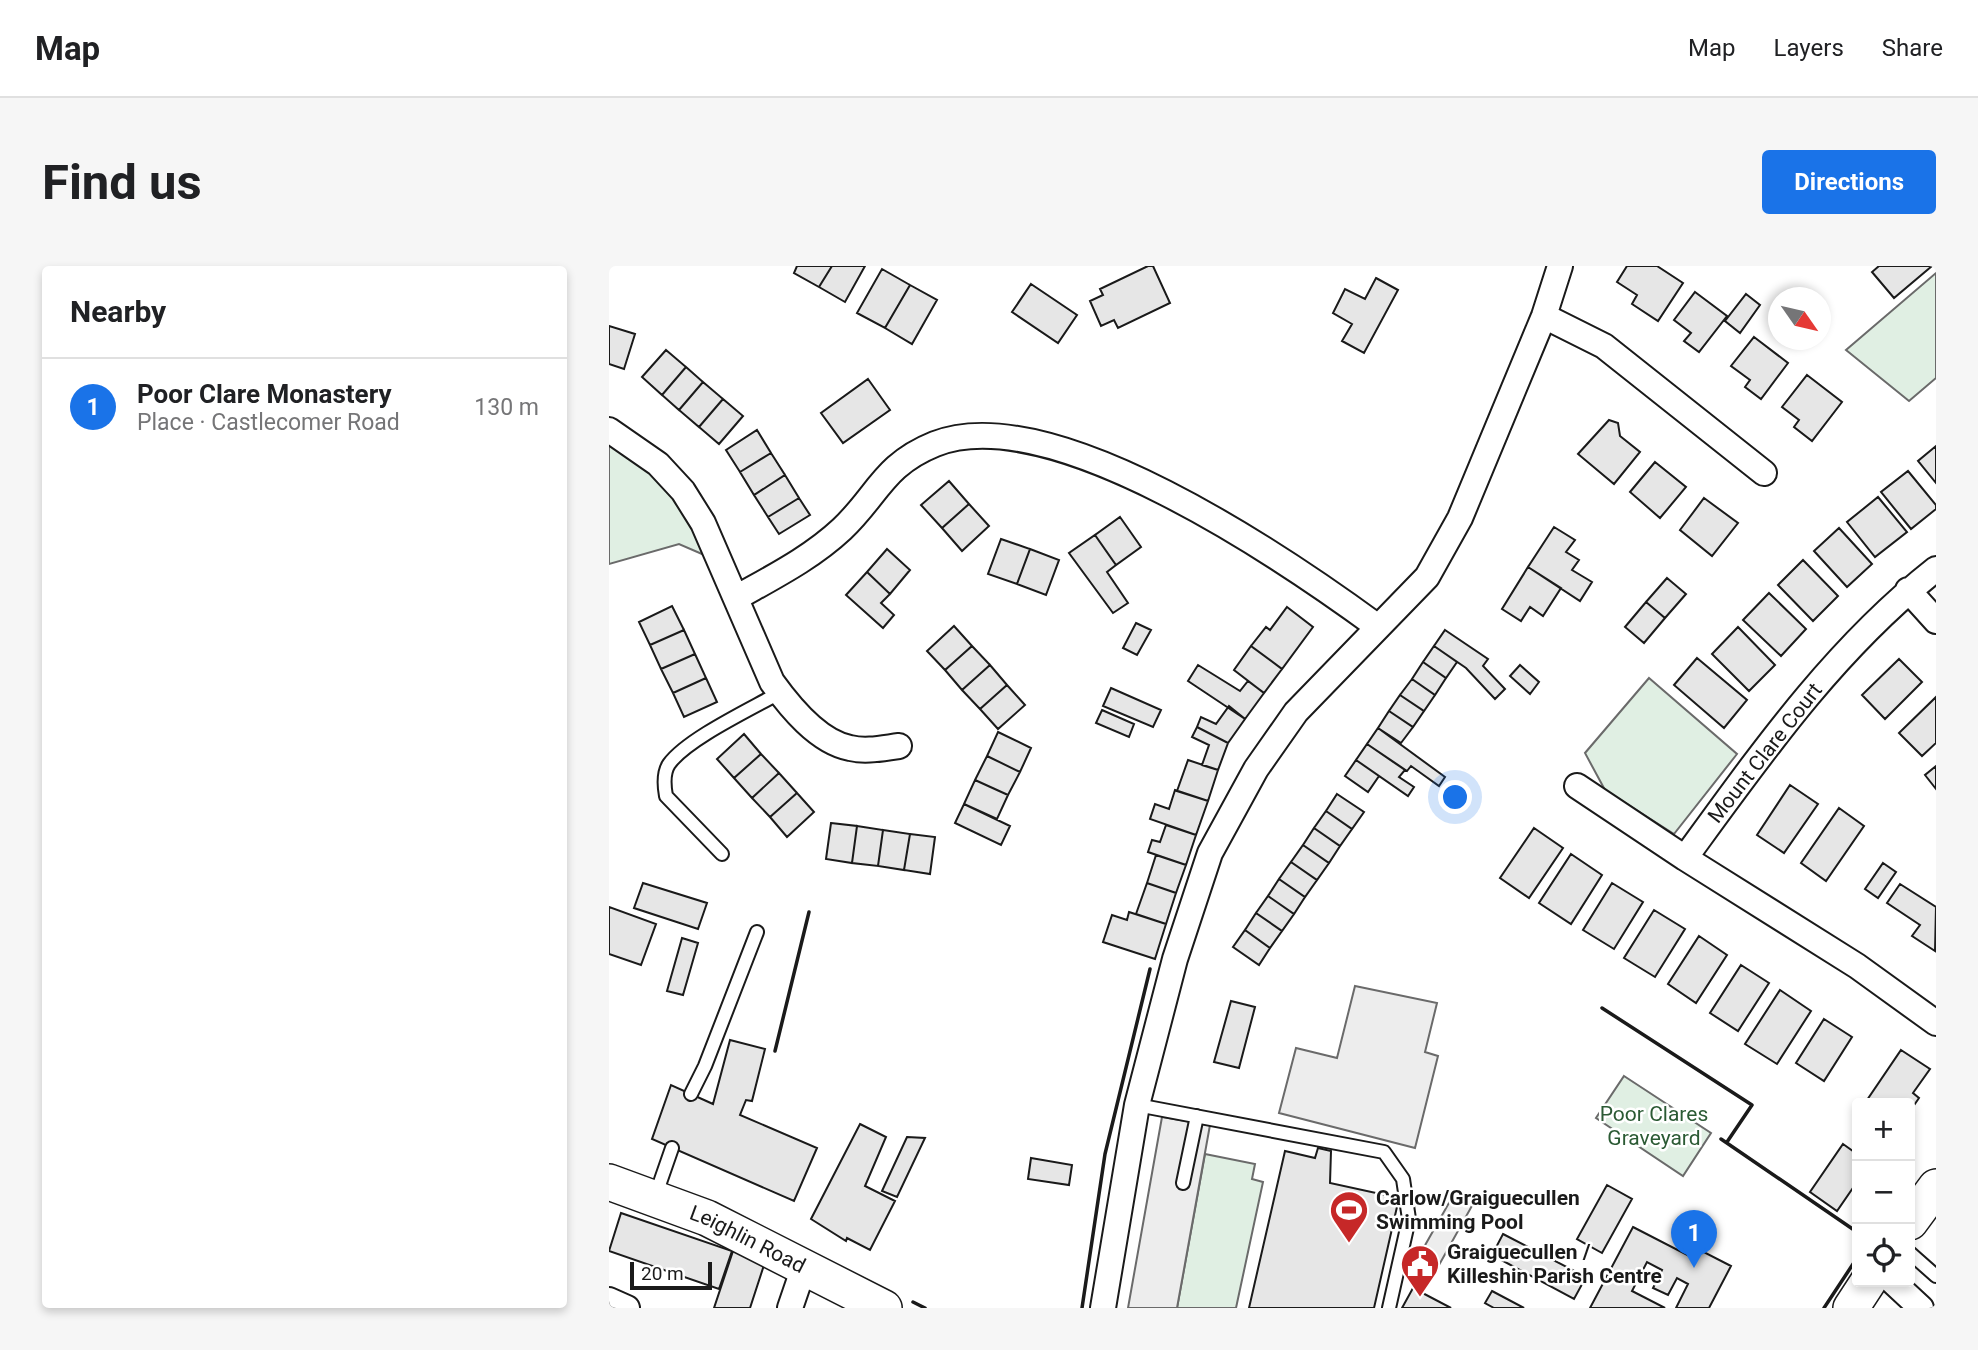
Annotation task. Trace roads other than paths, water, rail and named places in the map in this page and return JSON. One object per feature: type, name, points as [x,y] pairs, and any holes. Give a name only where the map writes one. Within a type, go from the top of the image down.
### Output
[{"type":"street","points":[[1103,1308],[1137,1105],[1175,959],[1210,853],[1256,769],[1296,712],[1427,577],[1460,517],[1544,316],[1560,266]]},
{"type":"street","points":[[1544,316],[1604,346],[1764,473]]},
{"type":"street","points":[[609,430],[658,464],[683,491],[703,523],[772,682],[787,704],[822,734],[848,748],[899,746]]},
{"type":"street","points":[[736,598],[807,558],[844,527],[891,469],[935,444],[975,434],[1017,439],[1071,454],[1147,484],[1305,574],[1377,627]]},
{"type":"street","name":"Mount Clare Court","points":[[1685,858],[1791,713],[1908,590],[1936,569]]},
{"type":"street","points":[[1908,590],[1936,621]]},
{"type":"street","points":[[1577,786],[1685,858],[1857,966],[1936,1023]]},
{"type":"street","points":[[1915,1215],[1936,1187]]},
{"type":"street","name":"Leighlin Road","points":[[611,1188],[655,1198],[707,1219],[884,1308]]},
{"type":"street","points":[[790,1308],[804,1268]]},
{"type":"street","points":[[1851,1308],[1865,1287]]},
{"type":"street","points":[[1898,1287],[1921,1308]]},
{"type":"street","points":[[609,1300],[627,1308]]},
{"type":"lane","points":[[722,854],[666,796],[664,783],[668,766],[683,750],[779,692]]},
{"type":"lane","points":[[691,1094],[757,932]]},
{"type":"lane","points":[[1137,1105],[1384,1152],[1403,1179],[1409,1219],[1388,1308]]},
{"type":"lane","points":[[1183,1183],[1197,1116]]},
{"type":"lane","points":[[655,1198],[672,1148]]},
{"type":"lane","points":[[1915,1257],[1936,1276]]},
{"type":"place","name":"Carlow/Graiguecullen Swimming Pool","points":[[1349,1244]]},
{"type":"place","name":"Poor Clare Monastery","points":[[1694,1268]]},
{"type":"place","name":"Graiguecullen / Killeshin Parish Centre","points":[[1420,1298]]},
{"type":"park label","name":"Poor Clares Graveyard","points":[[1654,1126]]}]
